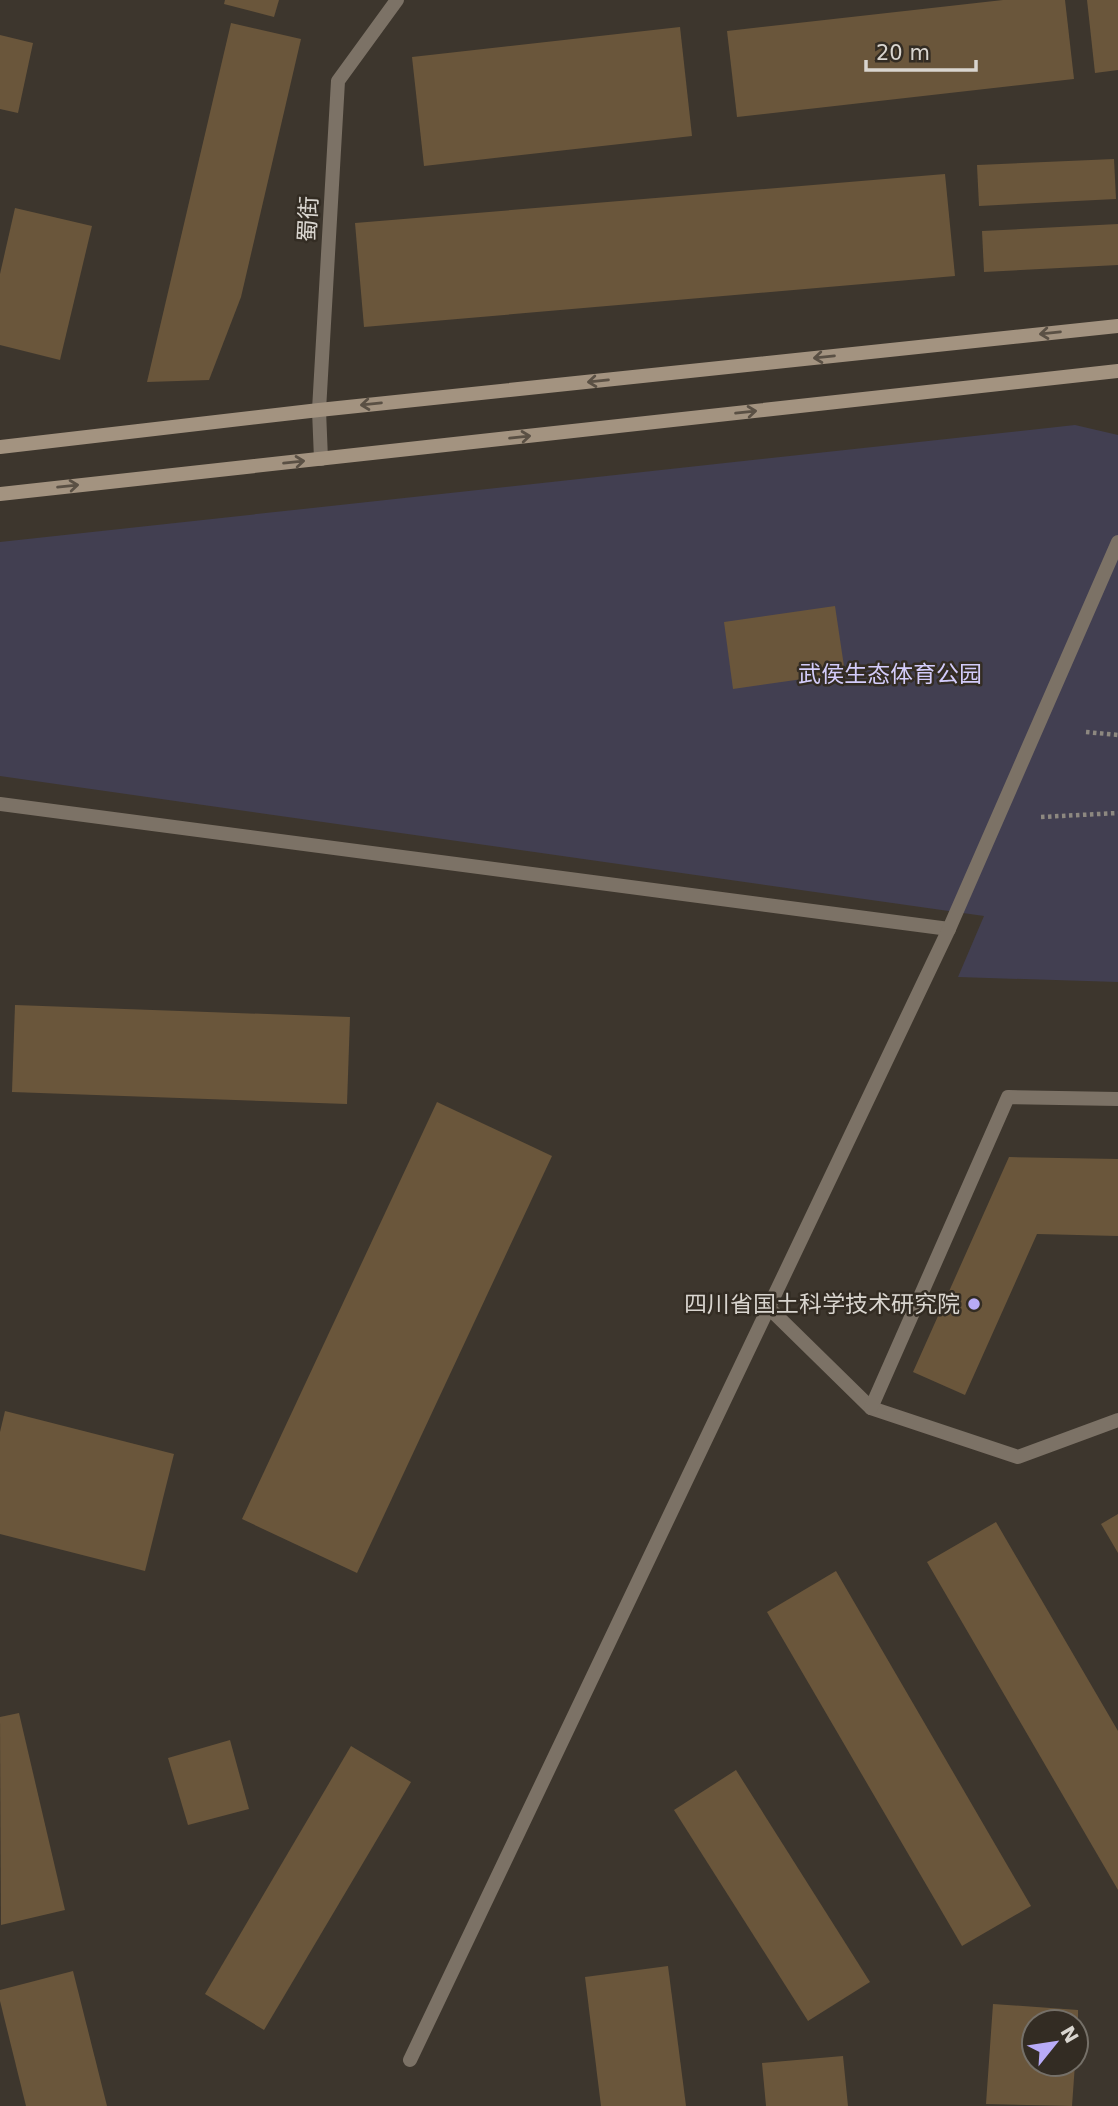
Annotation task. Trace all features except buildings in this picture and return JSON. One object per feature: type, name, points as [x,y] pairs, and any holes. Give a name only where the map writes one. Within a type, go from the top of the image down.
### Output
[{"type":"street","name":"蜀街","points":[[321,459],[319,410],[338,81],[397,0]]},
{"type":"street","points":[[0,447],[319,410],[1118,326]]},
{"type":"street","points":[[0,494],[1118,371]]},
{"type":"street","points":[[410,2060],[949,929],[1118,542]]},
{"type":"street","points":[[0,804],[949,929]]},
{"type":"street","points":[[872,1408],[1008,1097],[1118,1099]]},
{"type":"street","points":[[769,1308],[872,1408],[1018,1457],[1118,1420]]},
{"type":"path","points":[[1086,732],[1118,735]]},
{"type":"path","points":[[1041,817],[1118,813]]},
{"type":"green space","name":"武侯生态体育公园","points":[[1075,425],[1118,435],[1118,982],[958,977],[984,916],[0,776],[0,542]]},
{"type":"place","name":"四川省国土科学技术研究院","points":[[974,1304]]}]
